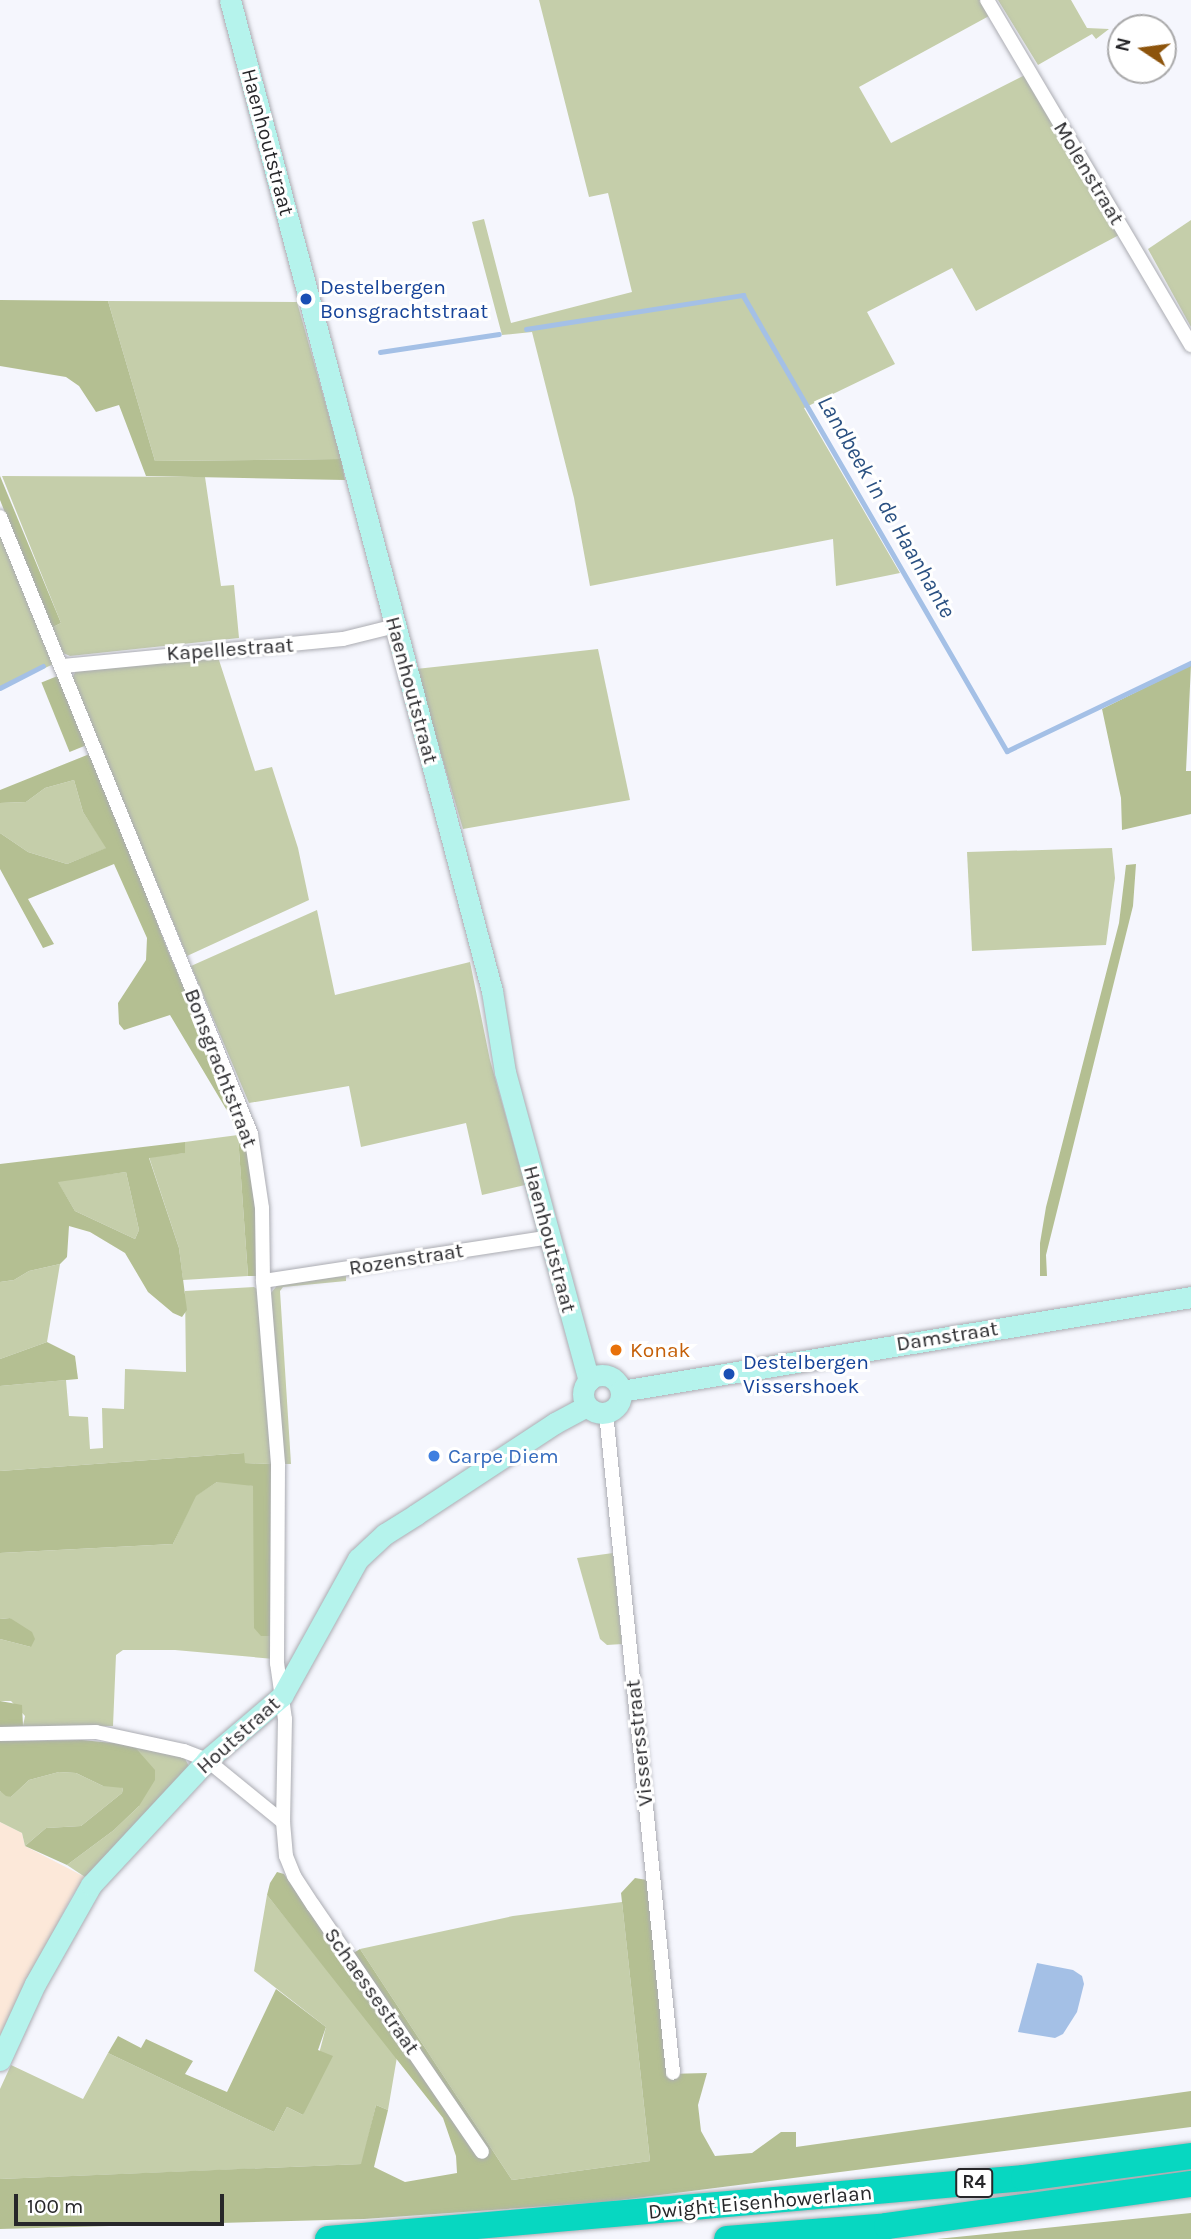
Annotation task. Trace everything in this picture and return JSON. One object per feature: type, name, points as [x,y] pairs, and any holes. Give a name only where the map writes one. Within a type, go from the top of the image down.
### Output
[{"type":"highway","name":"Dwight Eisenhowerlaan","points":[[328,2239],[1024,2178],[1191,2155]]},
{"type":"highway","name":"Dwight Eisenhowerlaan","points":[[727,2239],[887,2225],[1186,2187]]},
{"type":"street","name":"Haenhoutstraat","points":[[230,0],[492,991],[502,1058],[589,1381]]},
{"type":"street","name":"Molenstraat","points":[[988,0],[1191,345]]},
{"type":"street","name":"Bonsgrachtstraat","points":[[0,517],[251,1134],[262,1208],[263,1281],[278,1465],[277,1663],[282,1696]]},
{"type":"street","name":"Kapellestraat","points":[[62,666],[343,639],[395,626]]},
{"type":"street","name":"Rozenstraat","points":[[263,1281],[550,1237]]},
{"type":"street","name":"Damstraat","points":[[621,1391],[1191,1297]]},
{"type":"street","points":[[596,1376],[607,1376],[617,1382],[621,1391],[618,1405],[596,1409],[583,1392],[589,1381],[596,1376]]},
{"type":"street","name":"Houtstraat","points":[[0,2060],[35,1984],[91,1885],[207,1760],[282,1696],[344,1580],[373,1544],[555,1423],[596,1409]]},
{"type":"street","name":"Vissersstraat","points":[[596,1409],[673,2073]]},
{"type":"street","name":"Schaessestraat","points":[[282,1696],[285,1719],[283,1822],[286,1856],[294,1876],[482,2152]]},
{"type":"street","points":[[0,1734],[96,1732],[184,1751],[207,1760],[283,1822]]},
{"type":"shaded area","points":[[0,1822],[22,1833],[25,1846],[85,1877],[71,1897],[0,2037]]},
{"type":"green space","points":[[539,0],[980,0],[989,16],[859,87],[891,143],[1025,75],[1119,235],[976,311],[952,268],[867,312],[895,364],[804,408],[900,573],[836,586],[833,539],[590,586],[574,498],[532,332],[502,335],[472,222],[484,219],[511,323],[632,292],[608,193],[589,197]]},
{"type":"green space","points":[[998,0],[1071,0],[1087,28],[1107,29],[1096,39],[1092,34],[1038,65]]},
{"type":"green space","points":[[1191,220],[1191,327],[1148,249]]},
{"type":"green space","points":[[0,300],[108,301],[155,461],[341,459],[345,480],[146,476],[119,405],[96,412],[79,386],[66,377],[0,366]]},
{"type":"green space","points":[[108,301],[297,302],[341,459],[155,461]]},
{"type":"green space","points":[[0,476],[61,623],[51,628],[0,500]]},
{"type":"green space","points":[[2,476],[205,477],[221,586],[234,585],[239,638],[70,656],[63,653],[51,628],[61,623]]},
{"type":"green space","points":[[0,530],[56,663],[0,688]]},
{"type":"green space","points":[[598,649],[630,800],[463,829],[416,669]]},
{"type":"green space","points":[[218,657],[255,771],[272,767],[298,848],[309,900],[187,956],[72,679],[76,670]]},
{"type":"green space","points":[[1191,665],[1186,771],[1191,771],[1191,814],[1122,830],[1121,798],[1102,709]]},
{"type":"green space","points":[[60,675],[88,745],[70,752],[41,682]]},
{"type":"green space","points":[[92,753],[168,951],[240,1117],[251,1157],[260,1276],[248,1276],[238,1136],[232,1119],[170,1015],[124,1030],[119,1024],[118,1003],[146,960],[147,938],[114,864],[28,899],[54,944],[43,948],[0,869],[0,833],[28,852],[67,864],[106,848],[83,812],[74,780],[45,788],[26,802],[0,803],[0,790]]},
{"type":"green space","points":[[74,780],[83,812],[107,848],[67,864],[28,852],[0,833],[0,803],[26,802],[45,788]]},
{"type":"green space","points":[[1112,848],[1115,878],[1106,945],[972,951],[967,852]]},
{"type":"green space","points":[[1136,864],[1133,906],[1046,1255],[1047,1276],[1040,1276],[1040,1243],[1046,1207],[1119,923],[1126,865]]},
{"type":"green space","points":[[317,910],[335,995],[470,962],[490,1060],[525,1185],[482,1195],[466,1123],[361,1147],[349,1086],[249,1103],[191,966]]},
{"type":"green space","points":[[238,1135],[248,1276],[183,1280],[179,1248],[149,1157],[184,1153],[185,1142]]},
{"type":"green space","points":[[185,1142],[185,1153],[149,1158],[179,1248],[187,1310],[182,1317],[173,1313],[148,1292],[125,1253],[90,1232],[69,1226],[67,1257],[60,1264],[29,1271],[14,1280],[0,1282],[0,1164]],"holes":[[[126,1172],[139,1230],[135,1239],[75,1211],[58,1182]]]},
{"type":"green space","points":[[126,1172],[139,1230],[135,1239],[75,1211],[57,1181]]},
{"type":"green space","points":[[60,1264],[47,1342],[0,1359],[0,1282],[14,1280],[29,1271]]},
{"type":"green space","points":[[346,1276],[346,1281],[283,1287],[280,1291],[291,1464],[283,1464],[271,1293],[279,1283]]},
{"type":"green space","points":[[254,1287],[259,1290],[271,1464],[244,1463],[244,1453],[0,1471],[0,1386],[66,1380],[69,1416],[88,1417],[90,1449],[103,1448],[102,1408],[124,1409],[125,1369],[186,1372],[185,1291]]},
{"type":"green space","points":[[47,1342],[75,1356],[78,1379],[0,1386],[0,1359]]},
{"type":"green space","points":[[244,1453],[245,1463],[271,1464],[274,1636],[261,1636],[254,1628],[253,1486],[217,1482],[196,1496],[173,1544],[0,1553],[0,1471]]},
{"type":"green space","points":[[233,1481],[253,1486],[274,1659],[175,1650],[123,1650],[116,1655],[113,1726],[23,1726],[25,1716],[11,1701],[0,1701],[0,1639],[31,1647],[10,1618],[0,1619],[0,1553],[173,1544],[195,1496],[217,1482]]},
{"type":"green space","points":[[613,1553],[622,1644],[607,1645],[600,1639],[577,1558]]},
{"type":"green space","points":[[10,1618],[32,1632],[35,1639],[31,1647],[0,1639],[0,1619]]},
{"type":"green space","points":[[0,1701],[22,1705],[23,1726],[0,1728]]},
{"type":"green space","points":[[82,1740],[133,1745],[155,1770],[155,1780],[139,1806],[114,1830],[67,1865],[25,1846],[46,1828],[81,1826],[122,1793],[123,1788],[103,1786],[76,1773],[59,1772],[29,1780],[11,1797],[6,1796],[0,1791],[0,1741]]},
{"type":"green space","points":[[133,1745],[184,1757],[190,1768],[85,1877],[67,1865],[114,1830],[139,1806]]},
{"type":"green space","points":[[59,1772],[76,1773],[103,1786],[116,1785],[123,1788],[122,1793],[81,1826],[46,1828],[25,1846],[22,1833],[0,1822],[0,1791],[11,1797],[29,1780]]},
{"type":"green space","points":[[277,1872],[284,1874],[342,1960],[360,1949],[512,2180],[650,2161],[621,1893],[635,1878],[647,1880],[667,2074],[707,2073],[698,2105],[701,2131],[715,2156],[752,2153],[781,2132],[796,2132],[796,2147],[1191,2091],[1191,2127],[605,2202],[364,2219],[0,2229],[0,2179],[361,2164],[376,2105],[388,2110],[374,2167],[405,2182],[457,2173],[456,2156],[443,2118],[267,1895]]},
{"type":"green space","points":[[267,1895],[397,2057],[388,2110],[376,2105],[362,2164],[0,2179],[0,2089],[11,2065],[83,2099],[108,2053],[274,2132],[287,2107],[303,2115],[326,2027],[254,1971]]},
{"type":"green space","points":[[622,1902],[650,2161],[512,2180],[360,1949],[513,1916]]},
{"type":"green space","points":[[276,1989],[326,2027],[318,2050],[333,2056],[303,2115],[287,2107],[274,2132],[108,2053],[118,2036],[141,2048],[146,2039],[193,2061],[185,2074],[227,2092]]},
{"type":"green space","points":[[1191,2213],[1191,2239],[937,2239]]},
{"type":"water","points":[[1037,1963],[1073,1970],[1082,1976],[1084,1984],[1077,2012],[1063,2034],[1055,2038],[1018,2032]]},
{"type":"waterway","name":"Landbeek in de Haanhante","points":[[526,329],[743,295],[1007,751],[1191,663]]},
{"type":"waterway","name":"Landbeek in de Haanhante","points":[[380,352],[499,334]]},
{"type":"waterway","points":[[0,688],[43,666]]},
{"type":"place","name":"Destelbergen Bonsgrachtstraat","points":[[306,299]]},
{"type":"place","name":"Konak","points":[[616,1350]]},
{"type":"place","name":"Destelbergen Vissershoek","points":[[729,1374]]},
{"type":"place","name":"Carpe Diem","points":[[434,1456]]}]
